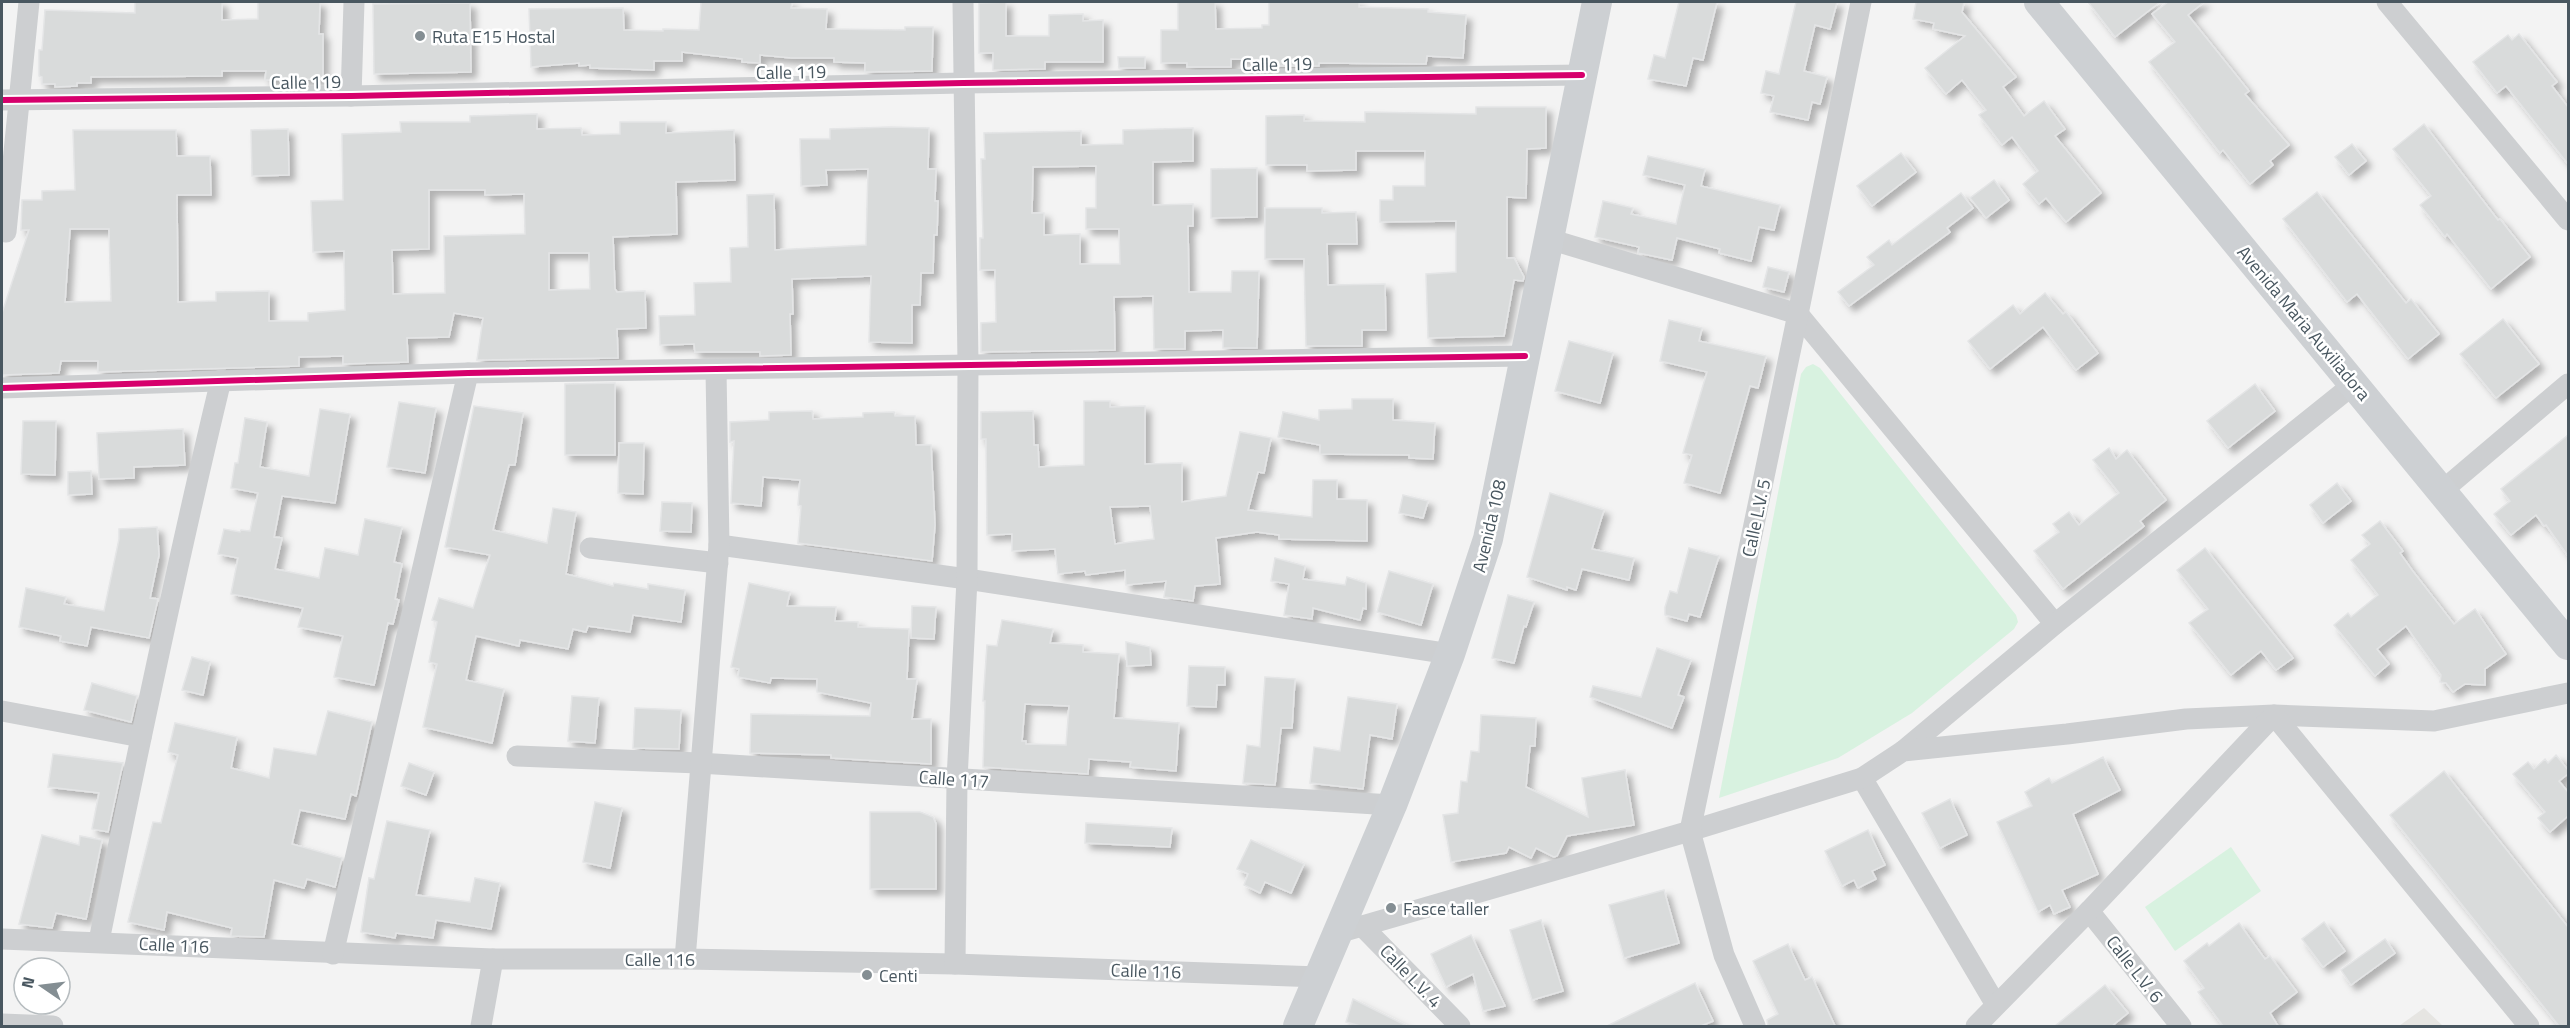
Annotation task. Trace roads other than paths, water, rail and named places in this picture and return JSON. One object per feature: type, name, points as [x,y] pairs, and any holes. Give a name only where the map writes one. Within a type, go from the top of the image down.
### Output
[{"type":"street","points":[[6,232],[10,100],[29,2]]},
{"type":"street","points":[[351,96],[354,2]]},
{"type":"street","points":[[955,964],[957,780],[967,579],[968,363],[963,2]]},
{"type":"street","name":"Avenida 108","points":[[1298,1026],[1318,976],[1350,930],[1392,805],[1450,654],[1488,539],[1597,2]]},
{"type":"street","name":"Calle L.V. 5","points":[[1755,1026],[1724,955],[1690,831],[1861,2]]},
{"type":"street","name":"Avenida Maria Auxiliadora","points":[[2039,2],[2443,490],[2568,645]]},
{"type":"street","points":[[2387,2],[2568,220]]},
{"type":"street","name":"Calle 119","points":[[10,100],[351,96],[963,83],[1582,75]]},
{"type":"street","points":[[1549,239],[1798,314],[2055,624]]},
{"type":"street","points":[[2,388],[468,373],[716,370],[968,363],[1526,356]]},
{"type":"street","points":[[685,959],[699,763],[718,554],[716,370]]},
{"type":"street","points":[[333,954],[468,373]]},
{"type":"street","points":[[99,941],[141,737],[221,380]]},
{"type":"street","points":[[1350,930],[1690,831],[1862,778],[1903,751],[2055,624],[2354,384]]},
{"type":"street","points":[[2443,490],[2568,384]]},
{"type":"street","points":[[590,548],[718,554],[967,579],[1450,654]]},
{"type":"street","points":[[1903,751],[2186,719],[2274,715],[2434,722],[2568,693]]},
{"type":"street","points":[[2,711],[141,737]]},
{"type":"street","points":[[1976,1026],[2090,911],[2274,715]]},
{"type":"street","points":[[2274,715],[2529,1026]]},
{"type":"street","name":"Calle 117","points":[[517,756],[699,763],[1392,805]]},
{"type":"street","points":[[1862,778],[1996,1005]]},
{"type":"street","name":"Calle L.V. 6","points":[[2090,911],[2181,1026]]},
{"type":"street","name":"Calle L.V. 4","points":[[1350,930],[1460,1026]]},
{"type":"street","name":"Calle 116","points":[[2,939],[99,941],[333,954],[955,964],[1318,976]]},
{"type":"street","points":[[481,1026],[493,958]]},
{"type":"street","points":[[2,1024],[53,1026]]},
{"type":"place","name":"Ruta E15 Hostal","points":[[420,36]]},
{"type":"place","name":"Fasce taller","points":[[1391,908]]},
{"type":"place","name":"Centi","points":[[867,975]]}]
